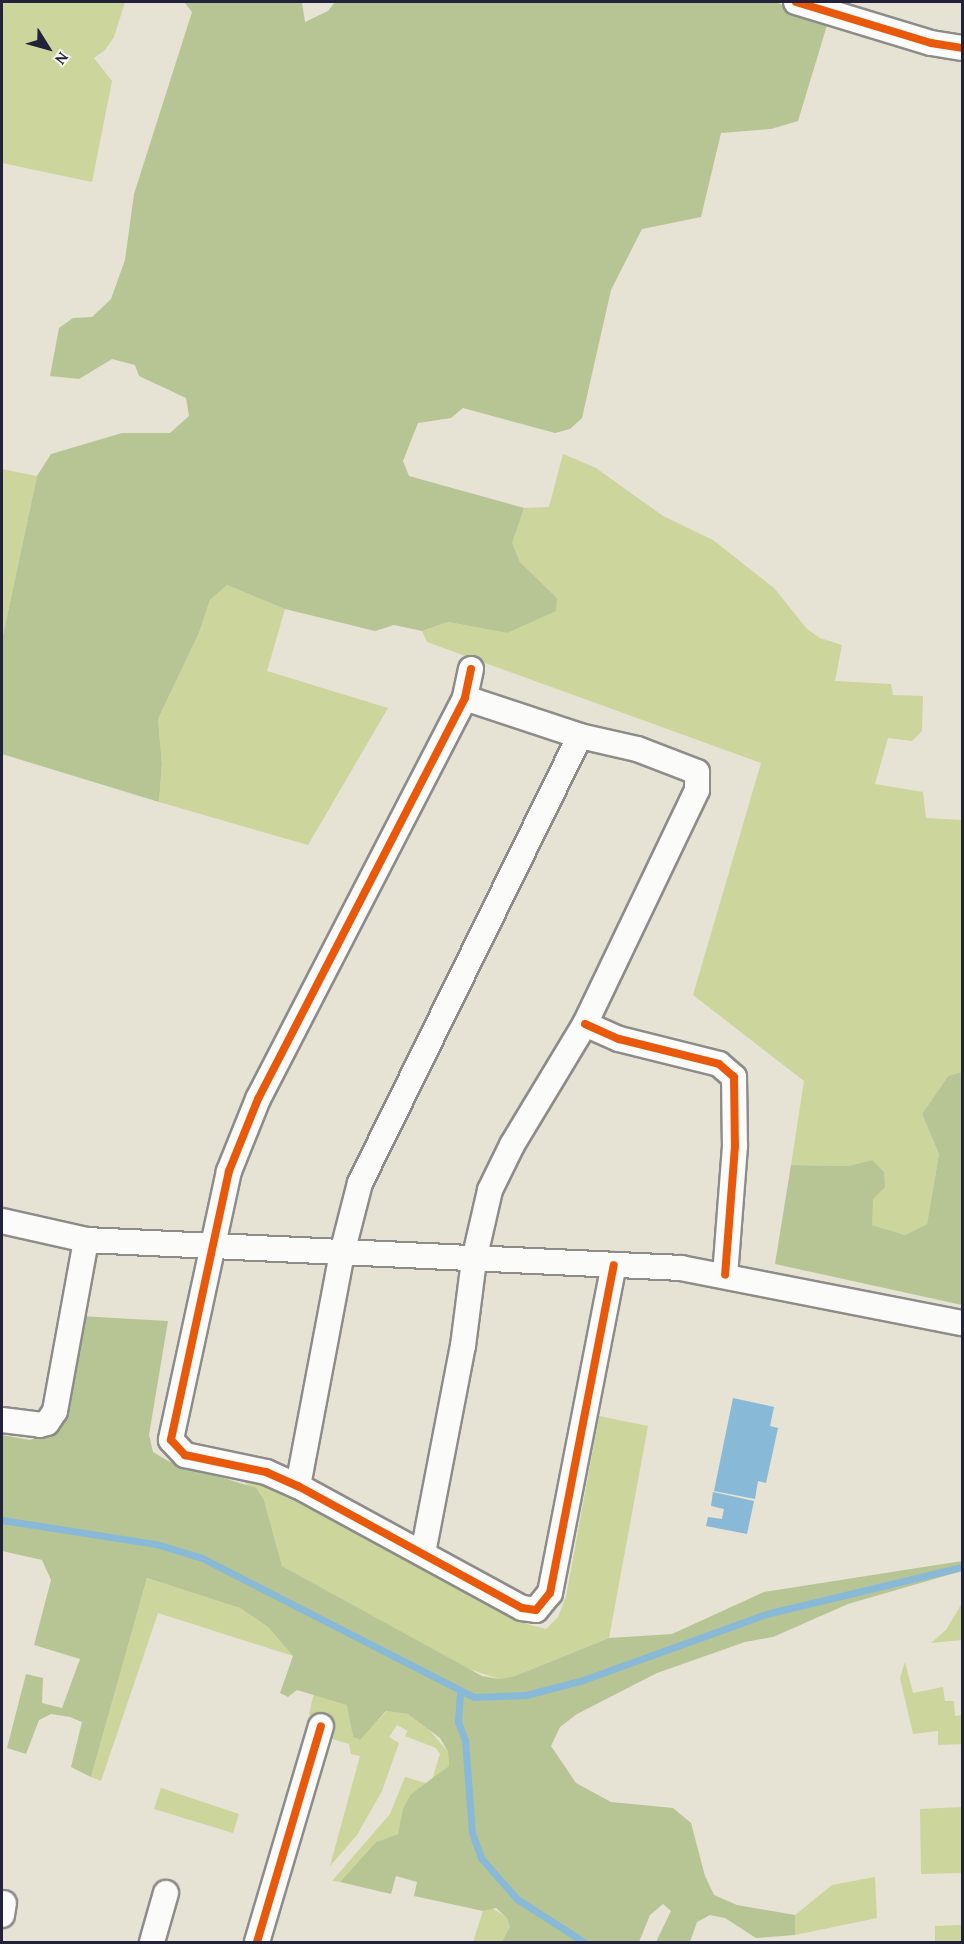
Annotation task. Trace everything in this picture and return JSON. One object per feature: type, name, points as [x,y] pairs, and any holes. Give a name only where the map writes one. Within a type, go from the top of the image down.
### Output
[{"type":"street","points":[[796,2],[921,40],[963,48]]},
{"type":"street","points":[[471,669],[465,698],[258,1099],[229,1171],[171,1440],[186,1455],[266,1472],[298,1486],[530,1611],[546,1602],[614,1265]]},
{"type":"street","points":[[423,1553],[463,1346],[474,1260],[490,1190],[512,1145],[585,1024],[697,790],[697,772],[637,748],[579,736],[465,698]]},
{"type":"street","points":[[298,1486],[342,1253],[360,1184],[579,736]]},
{"type":"street","points":[[585,1024],[619,1040],[720,1064],[734,1077],[735,1146],[725,1275]]},
{"type":"street","points":[[2,1221],[86,1239],[474,1260],[614,1265],[725,1275],[963,1323]]},
{"type":"street","points":[[2,1420],[40,1425],[47,1423],[55,1412],[86,1239]]},
{"type":"street","points":[[257,1942],[321,1726]]},
{"type":"street","points":[[152,1942],[166,1893]]},
{"type":"green space","points":[[2,2],[125,2],[114,37],[105,50],[94,58],[112,81],[92,182],[2,163]]},
{"type":"green space","points":[[184,2],[302,2],[305,22],[328,11],[335,2],[775,2],[828,22],[798,121],[771,129],[721,133],[701,217],[642,229],[611,290],[582,418],[570,429],[555,433],[463,408],[451,418],[418,423],[403,461],[409,476],[524,508],[512,543],[520,562],[557,598],[556,611],[507,633],[448,622],[422,631],[394,625],[375,631],[285,609],[227,585],[210,600],[199,633],[158,719],[162,764],[159,802],[2,754],[2,640],[37,476],[51,454],[122,433],[170,433],[189,416],[186,398],[139,376],[135,365],[112,359],[79,379],[50,376],[59,328],[73,318],[92,317],[111,299],[125,260],[134,194],[192,12]]},
{"type":"green space","points":[[563,454],[596,468],[663,516],[713,540],[774,588],[807,629],[820,638],[842,645],[835,681],[891,684],[893,695],[923,696],[922,731],[912,741],[888,738],[875,784],[923,792],[926,818],[962,820],[962,1072],[948,1076],[922,1114],[939,1154],[927,1224],[905,1235],[872,1225],[872,1160],[848,1166],[791,1165],[804,1081],[693,995],[761,763],[427,642],[422,631],[448,622],[507,633],[557,598],[520,562],[511,543],[524,508],[549,507]]},
{"type":"green space","points":[[2,469],[37,476],[2,640]]},
{"type":"green space","points":[[227,585],[285,609],[267,671],[388,708],[308,845],[159,802],[162,764],[158,719],[199,633],[210,600]]},
{"type":"green space","points":[[962,1072],[962,1305],[775,1264],[791,1165],[848,1166],[872,1160],[884,1172],[885,1187],[873,1199],[872,1225],[905,1235],[927,1224],[939,1154],[922,1114],[948,1076]]},
{"type":"green space","points":[[79,1316],[168,1321],[149,1435],[153,1452],[168,1461],[256,1488],[264,1500],[282,1566],[482,1676],[499,1679],[515,1676],[609,1638],[672,1634],[764,1592],[962,1561],[962,1571],[848,1604],[773,1637],[745,1642],[657,1673],[577,1714],[560,1727],[551,1746],[576,1783],[611,1802],[673,1808],[691,1823],[705,1876],[714,1895],[737,1905],[795,1915],[795,1935],[756,1938],[725,1918],[710,1915],[697,1922],[690,1942],[656,1942],[671,1911],[663,1904],[650,1915],[639,1942],[502,1942],[510,1927],[507,1918],[496,1908],[483,1911],[414,1896],[417,1882],[396,1876],[391,1894],[340,1882],[376,1842],[398,1834],[403,1809],[411,1794],[449,1766],[448,1752],[440,1738],[408,1714],[386,1711],[360,1740],[353,1737],[347,1705],[297,1690],[288,1697],[280,1693],[293,1656],[268,1627],[240,1608],[147,1578],[91,1777],[71,1767],[82,1722],[70,1717],[51,1714],[39,1720],[26,1754],[7,1748],[26,1674],[43,1678],[42,1703],[62,1708],[80,1659],[34,1645],[51,1580],[42,1560],[2,1551],[2,1435],[30,1440],[53,1432]]},
{"type":"green space","points":[[599,1416],[648,1426],[609,1638],[515,1676],[499,1679],[466,1668],[282,1566],[264,1500],[244,1482],[252,1473],[370,1540],[530,1625],[546,1629],[558,1617],[566,1597]]},
{"type":"green space","points":[[147,1578],[240,1608],[268,1627],[293,1656],[158,1613],[101,1781],[91,1777]]},
{"type":"green space","points":[[962,1603],[962,1640],[931,1643],[946,1630]]},
{"type":"green space","points":[[905,1662],[913,1693],[943,1687],[945,1701],[954,1701],[955,1716],[962,1715],[962,1744],[938,1745],[938,1731],[913,1734],[900,1678]]},
{"type":"green space","points":[[314,1693],[348,1705],[353,1737],[359,1740],[387,1711],[408,1714],[426,1726],[448,1752],[449,1766],[432,1780],[440,1754],[436,1748],[405,1736],[408,1731],[397,1725],[389,1737],[399,1743],[382,1791],[357,1835],[330,1866],[360,1756],[351,1754],[349,1744],[329,1738],[309,1714]]},
{"type":"green space","points":[[405,1777],[426,1783],[411,1794],[398,1834],[376,1842],[340,1882],[332,1881],[390,1814]]},
{"type":"green space","points":[[161,1788],[239,1814],[233,1833],[154,1809]]},
{"type":"green space","points":[[962,1807],[962,1873],[921,1874],[920,1809]]},
{"type":"green space","points":[[875,1877],[877,1918],[795,1935],[795,1915],[832,1885]]},
{"type":"green space","points":[[490,1907],[508,1918],[510,1927],[506,1938],[502,1942],[473,1942],[483,1911]]},
{"type":"green space","points":[[962,1925],[962,1942],[935,1942],[935,1926]]},
{"type":"water","points":[[733,1398],[774,1407],[770,1426],[778,1428],[766,1483],[758,1481],[755,1499],[714,1491]]},
{"type":"water","points":[[713,1492],[754,1501],[747,1534],[706,1526],[708,1517],[722,1519],[724,1509],[711,1506]]},
{"type":"waterway","points":[[2,1520],[156,1544],[202,1558],[474,1697],[526,1695],[583,1680],[766,1614],[962,1567]]},
{"type":"waterway","points":[[460,1693],[458,1722],[465,1740],[472,1833],[481,1858],[517,1899],[584,1942]]},
{"type":"cycle path","points":[[796,2],[931,43],[962,48]]},
{"type":"cycle path","points":[[471,669],[465,698],[258,1099],[229,1171],[171,1440],[185,1455],[266,1472],[298,1486],[522,1608],[536,1610],[550,1593],[614,1265]]},
{"type":"cycle path","points":[[585,1024],[619,1039],[719,1064],[734,1077],[735,1146],[725,1275]]},
{"type":"cycle path","points":[[257,1942],[321,1726]]}]
